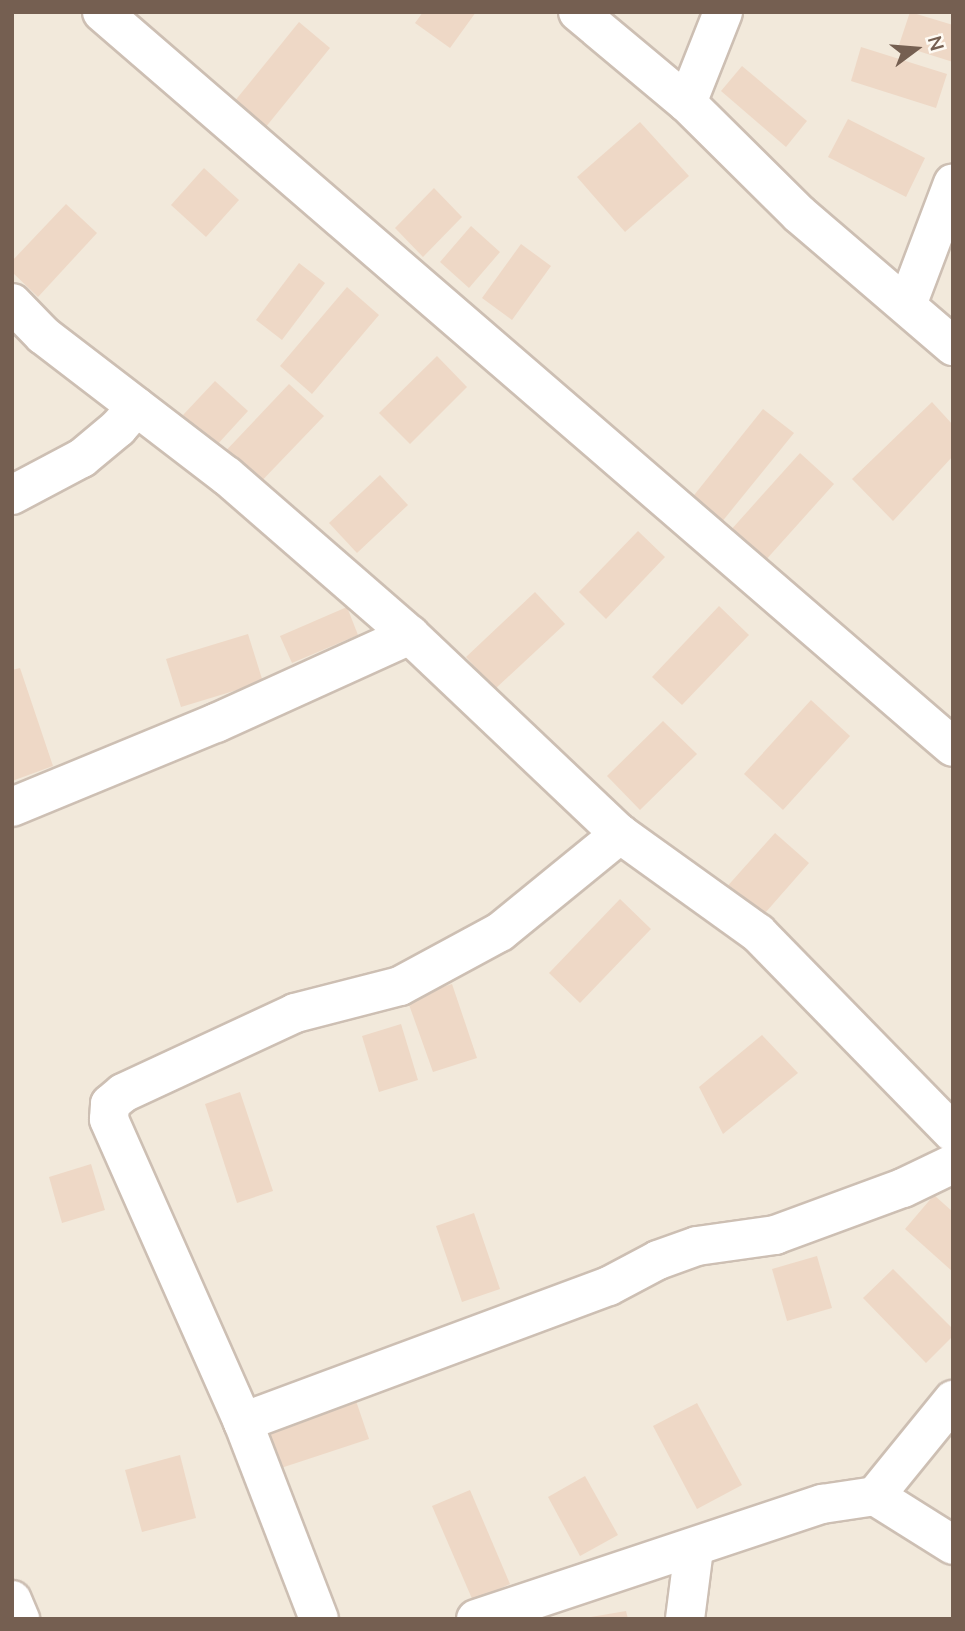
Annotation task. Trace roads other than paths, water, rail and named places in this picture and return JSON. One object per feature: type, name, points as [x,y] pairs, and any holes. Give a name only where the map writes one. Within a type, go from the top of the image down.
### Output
[{"type":"street","points":[[102,12],[953,747]]},
{"type":"street","points":[[578,12],[687,103],[799,214],[953,346]]},
{"type":"street","points":[[687,103],[723,12]]},
{"type":"street","points":[[906,305],[953,183]]},
{"type":"street","points":[[12,303],[43,335],[227,476],[410,635],[620,834],[758,933],[953,1133]]},
{"type":"street","points":[[12,495],[82,458],[118,428],[136,407]]},
{"type":"street","points":[[12,807],[216,723],[410,635]]},
{"type":"street","points":[[319,1619],[243,1422],[109,1119],[110,1104],[122,1093],[295,1013],[400,986],[500,932],[620,834]]},
{"type":"street","points":[[243,1422],[609,1286],[658,1260],[697,1246],[775,1235],[903,1188],[953,1164]]},
{"type":"street","points":[[875,1496],[953,1400]]},
{"type":"street","points":[[476,1619],[694,1549],[822,1504],[875,1496],[953,1545]]},
{"type":"street","points":[[685,1619],[694,1549]]},
{"type":"street","points":[[12,1600],[20,1619]]}]
